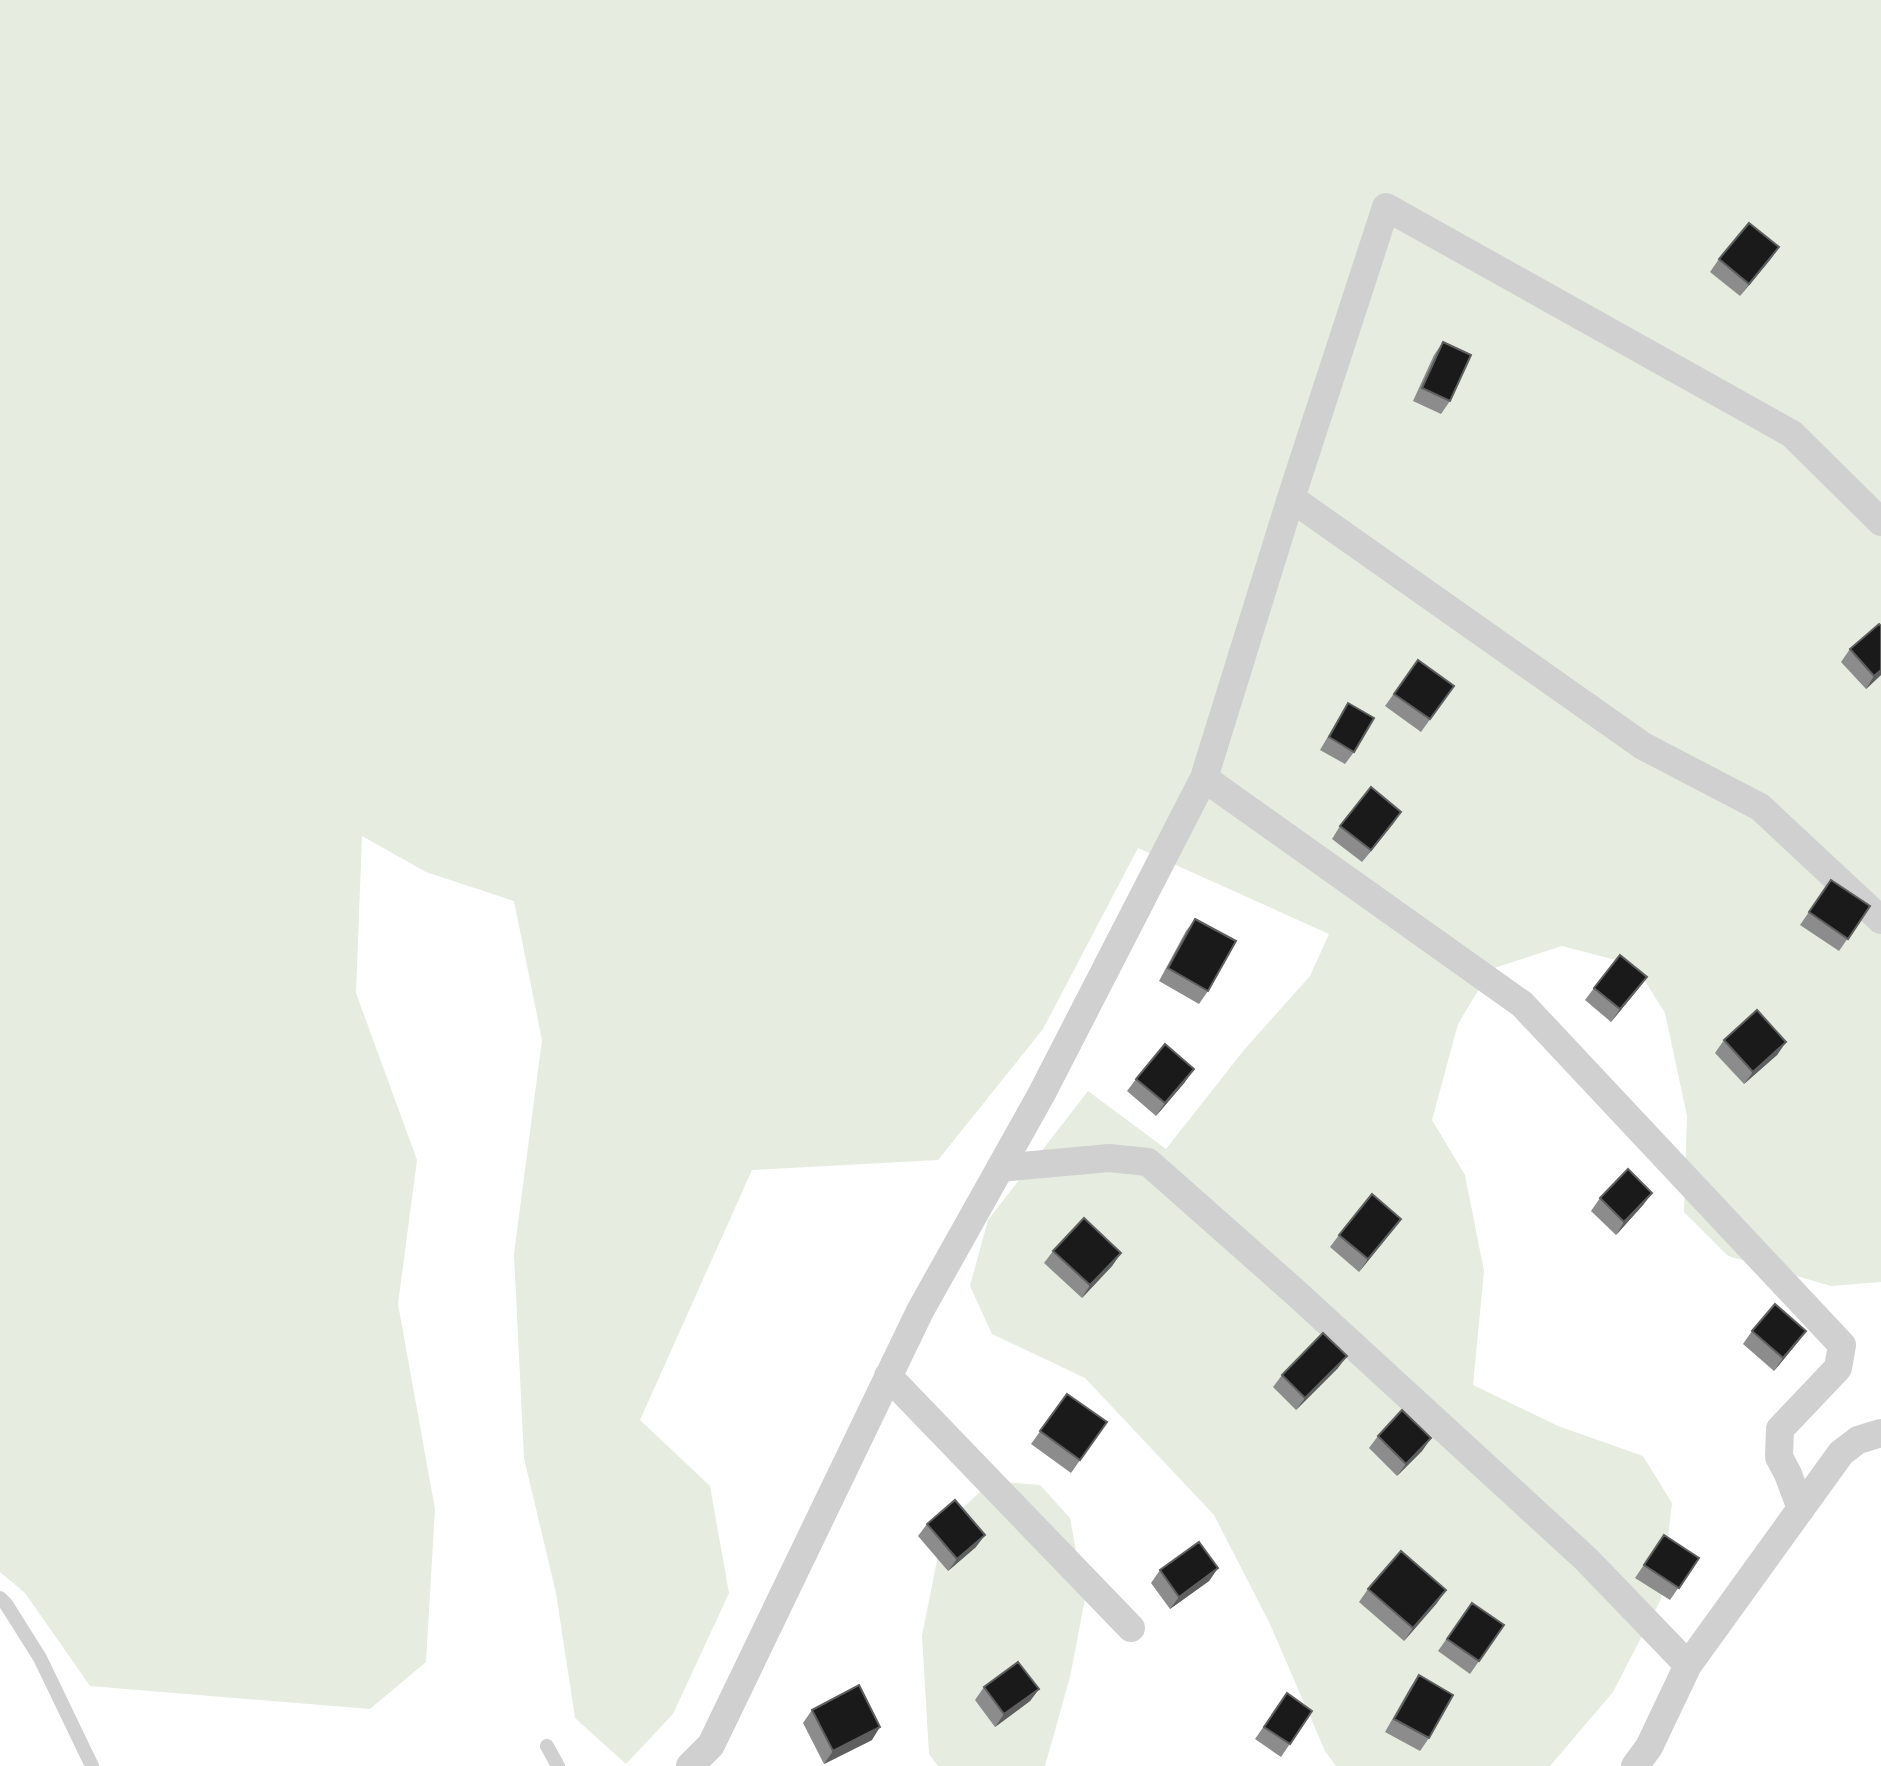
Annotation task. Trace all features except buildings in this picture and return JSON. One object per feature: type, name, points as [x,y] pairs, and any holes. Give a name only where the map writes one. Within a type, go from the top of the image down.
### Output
[{"type":"street","points":[[690,1766],[711,1745],[920,1311],[1041,1095],[1204,778],[1291,498],[1386,207],[1793,434],[1881,522]]},
{"type":"street","points":[[1291,498],[1643,746],[1760,807],[1881,920]]},
{"type":"street","points":[[1204,778],[1522,1004],[1842,1345],[1838,1368],[1780,1429],[1779,1457],[1801,1509]]},
{"type":"street","points":[[1000,1168],[1110,1158],[1148,1162],[1296,1293],[1587,1560],[1688,1665]]},
{"type":"street","points":[[888,1376],[1131,1628]]},
{"type":"street","points":[[1635,1766],[1649,1747],[1688,1665],[1842,1453],[1858,1440],[1881,1433]]},
{"type":"lane","points":[[0,1598],[40,1658],[92,1766]]},
{"type":"lane","points":[[547,1746],[558,1766]]},
{"type":"shaded area","points":[[0,0],[1881,0],[1881,1282],[1831,1286],[1728,1256],[1684,1212],[1687,1116],[1665,1013],[1635,965],[1562,946],[1491,969],[1458,1024],[1432,1120],[1465,1175],[1484,1271],[1473,1385],[1558,1426],[1643,1456],[1672,1503],[1661,1599],[1613,1692],[1550,1766],[1336,1766],[1325,1751],[1269,1622],[1214,1515],[1085,1378],[992,1334],[970,1286],[988,1220],[1088,1091],[1166,1149],[1244,1050],[1310,976],[1329,934],[1138,848],[1043,1029],[938,1160],[752,1170],[640,1420],[710,1486],[729,1593],[673,1714],[626,1764],[575,1718],[556,1593],[524,1458],[514,1254],[542,1040],[514,901],[426,872],[362,836],[356,993],[417,1160],[398,1304],[435,1509],[426,1662],[370,1709],[90,1686],[25,1593],[0,1572]]},
{"type":"shaded area","points":[[992,1481],[1040,1485],[1070,1518],[1085,1599],[1070,1677],[1045,1766],[938,1766],[929,1754],[922,1636],[944,1525]]}]
